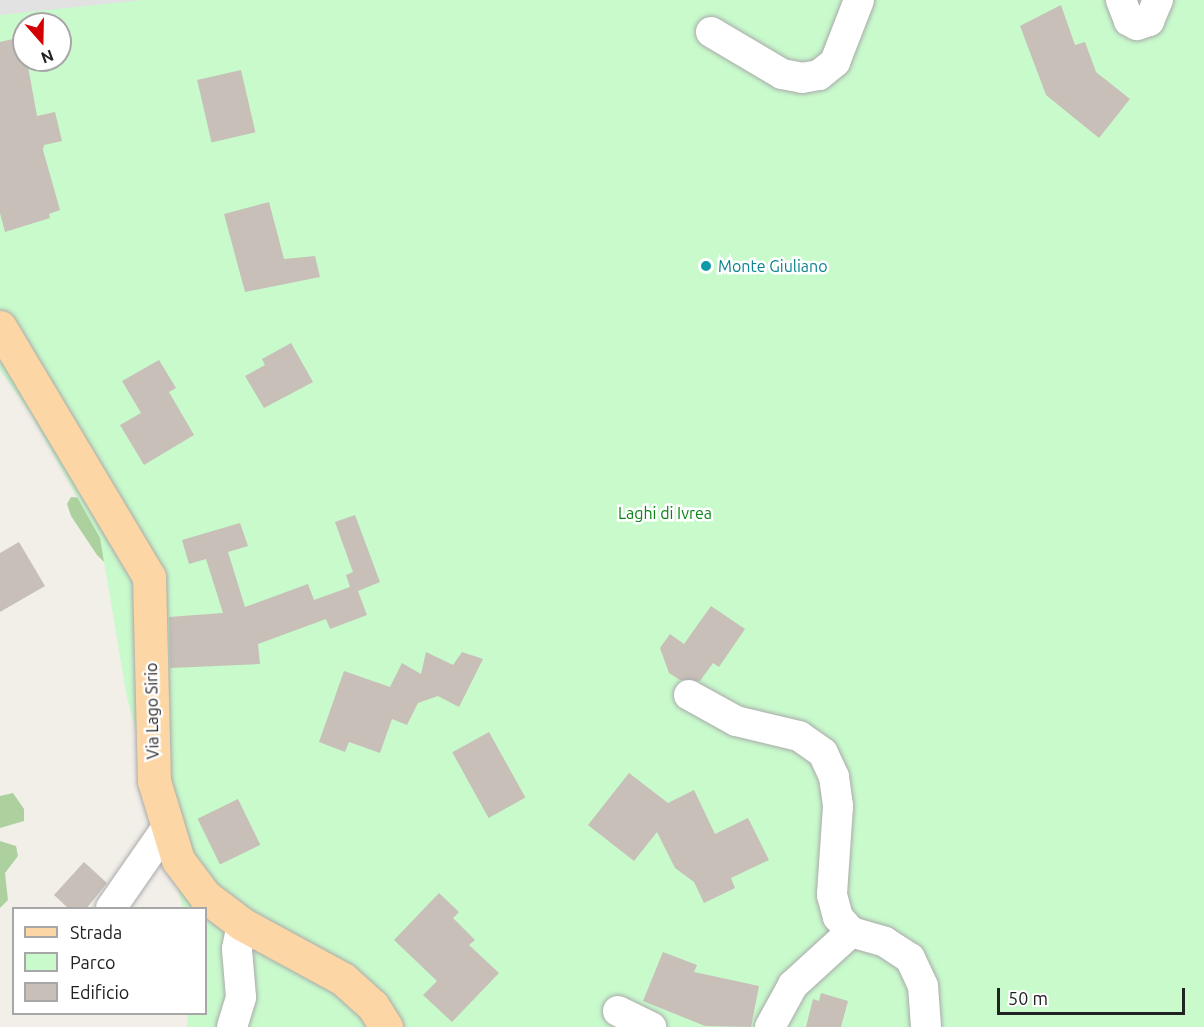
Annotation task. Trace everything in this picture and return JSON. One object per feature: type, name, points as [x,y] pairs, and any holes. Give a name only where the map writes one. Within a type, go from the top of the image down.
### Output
[{"type":"main road","name":"Via Lago Sirio","points":[[0,327],[149,577],[154,781],[166,829],[178,860],[205,896],[242,924],[343,979],[373,1006],[386,1027]]},
{"type":"street","points":[[711,33],[782,74],[802,78],[819,75],[835,62],[859,0]]},
{"type":"street","points":[[1121,0],[1129,21],[1137,25],[1149,21],[1158,0]]},
{"type":"street","points":[[689,695],[736,721],[799,736],[823,753],[834,777],[839,818],[832,895],[842,926],[792,985],[770,1027]]},
{"type":"street","points":[[115,904],[166,829]]},
{"type":"street","points":[[232,1027],[241,998],[237,949],[242,924]]},
{"type":"street","points":[[837,930],[885,942],[910,958],[925,994],[926,1027]]},
{"type":"street","points":[[618,1011],[651,1027]]},
{"type":"green space","name":"Laghi di Ivrea","points":[[0,0],[1204,0],[1204,1027],[187,1027],[188,1015],[207,1015],[207,907],[183,907],[127,698],[100,538],[30,413],[0,370]]},
{"type":"green space","points":[[71,497],[84,498],[134,565],[110,568],[97,555],[71,516],[67,504]]},
{"type":"green space","points":[[13,793],[24,809],[24,821],[0,828],[0,796]]},
{"type":"green space","points":[[0,841],[16,846],[18,856],[5,873],[8,900],[0,908]]},
{"type":"shaded area","points":[[0,0],[143,0],[12,12],[0,15]]},
{"type":"building","points":[[1061,5],[1075,45],[1085,42],[1096,72],[1130,99],[1099,138],[1046,95],[1020,26]]},
{"type":"building","points":[[12,39],[12,72],[29,72],[37,116],[55,112],[62,141],[44,145],[43,150],[60,210],[49,214],[50,218],[5,232],[0,213],[0,42]]},
{"type":"building","points":[[241,70],[255,132],[212,142],[197,80]]},
{"type":"building","points":[[269,202],[284,259],[315,256],[320,277],[245,292],[224,214]]},
{"type":"building","points":[[291,343],[313,382],[264,408],[245,376],[265,365],[262,359]]},
{"type":"building","points":[[159,360],[176,388],[169,392],[194,435],[144,465],[120,425],[141,413],[122,381]]},
{"type":"building","points":[[355,515],[380,582],[358,591],[367,615],[330,629],[326,619],[258,644],[260,664],[170,668],[169,617],[223,613],[206,559],[189,564],[182,540],[240,523],[248,546],[228,552],[245,607],[308,584],[314,600],[350,587],[346,575],[353,572],[335,522]]},
{"type":"building","points":[[19,542],[45,586],[0,612],[0,553]]},
{"type":"building","points":[[711,606],[745,629],[719,667],[713,663],[700,681],[680,680],[669,673],[660,648],[670,634],[684,644]]},
{"type":"building","points":[[426,652],[453,665],[462,652],[483,659],[459,707],[438,696],[418,703],[407,725],[392,719],[380,753],[349,742],[345,752],[319,742],[344,671],[390,687],[402,663],[421,674]]},
{"type":"building","points":[[489,732],[525,798],[489,818],[452,752]]},
{"type":"building","points":[[629,773],[668,803],[694,790],[715,834],[748,818],[769,860],[731,878],[735,888],[704,903],[694,882],[675,868],[657,832],[634,861],[588,825]]},
{"type":"building","points":[[238,799],[260,845],[220,865],[198,819]]},
{"type":"building","points":[[84,862],[107,883],[88,907],[67,907],[54,895]]},
{"type":"building","points":[[439,893],[459,912],[453,918],[475,940],[469,945],[499,973],[452,1022],[423,995],[437,981],[394,940]]},
{"type":"building","points":[[663,952],[697,965],[694,972],[759,986],[751,1027],[705,1026],[643,1001]]},
{"type":"building","points":[[821,993],[848,1001],[841,1027],[806,1027],[813,999],[819,1001]]},
{"type":"place","name":"Monte Giuliano","points":[[706,266]]}]
